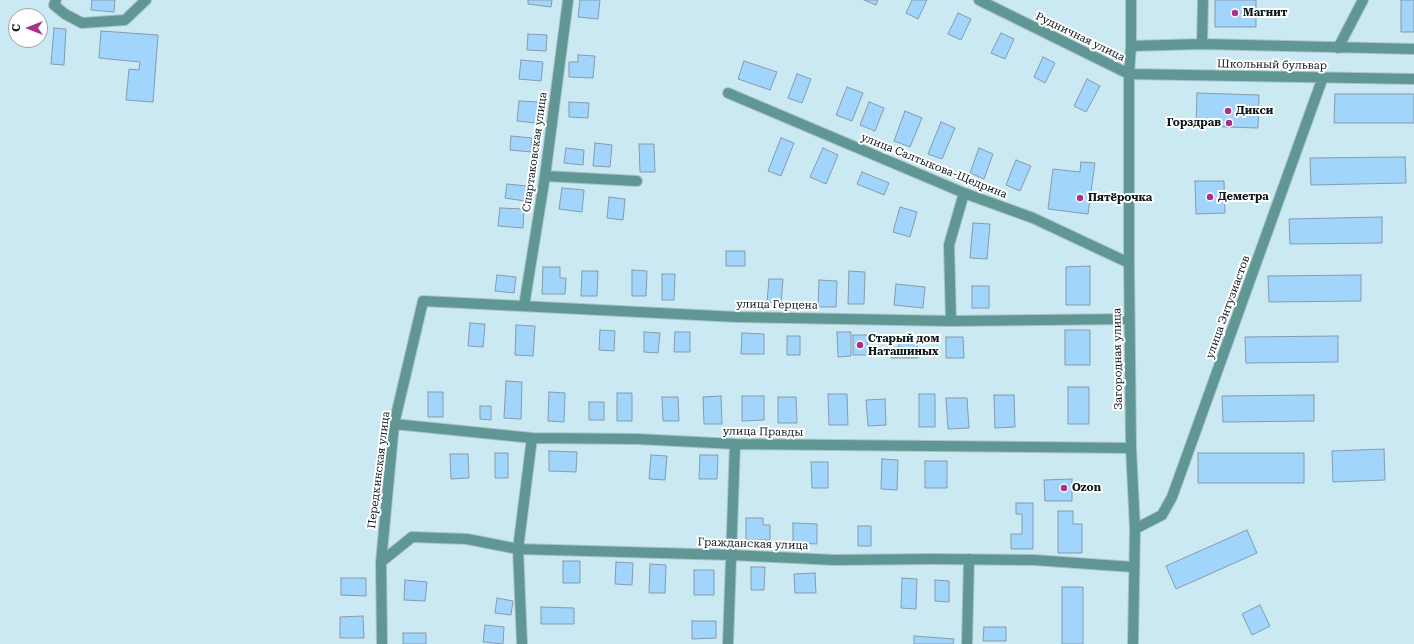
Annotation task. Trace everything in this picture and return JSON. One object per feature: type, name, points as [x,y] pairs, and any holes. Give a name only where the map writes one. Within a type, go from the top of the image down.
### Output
[{"type":"street","points":[[56,0],[54,5],[65,14],[82,23],[125,20],[146,0]]},
{"type":"street","name":"Спартаковская улица","points":[[524,306],[545,176],[568,0]]},
{"type":"street","name":"Рудничная улица","points":[[979,0],[1129,74]]},
{"type":"street","name":"Загородная улица","points":[[1131,0],[1131,46],[1129,74],[1129,319],[1135,529],[1133,567],[1133,644]]},
{"type":"street","points":[[1202,44],[1203,0]]},
{"type":"street","points":[[1338,48],[1363,0]]},
{"type":"street","name":"Школьный бульвар","points":[[1131,46],[1202,44],[1338,48],[1414,48]]},
{"type":"street","name":"Школьный бульвар","points":[[1129,74],[1414,79]]},
{"type":"street","name":"улица Энтузиастов","points":[[1135,529],[1162,515],[1172,497],[1323,77]]},
{"type":"street","name":"улица Салтыкова-Щедрина","points":[[728,93],[964,193],[1033,218],[1129,263]]},
{"type":"street","points":[[545,176],[637,181]]},
{"type":"street","points":[[951,321],[950,245],[964,193]]},
{"type":"street","name":"улица Герцена","points":[[423,301],[737,317],[951,321],[1129,319]]},
{"type":"street","name":"Передкинская улица","points":[[382,644],[381,562],[394,424],[423,301]]},
{"type":"street","name":"улица Правды","points":[[394,424],[532,438],[637,439],[735,444],[1132,448]]},
{"type":"street","points":[[522,644],[518,549],[532,438]]},
{"type":"street","points":[[728,644],[735,444]]},
{"type":"street","name":"Гражданская улица","points":[[381,562],[412,537],[467,539],[518,549],[731,555],[835,560],[1034,560],[1133,567]]},
{"type":"street","points":[[967,644],[969,559]]},
{"type":"building","points":[[92,0],[115,0],[114,12],[91,10]]},
{"type":"building","points":[[528,0],[552,0],[551,7],[528,4]]},
{"type":"building","points":[[580,0],[600,0],[598,19],[578,17]]},
{"type":"building","points":[[864,0],[878,0],[876,5]]},
{"type":"building","points":[[912,0],[927,0],[918,19],[906,13]]},
{"type":"building","name":"Магнит","points":[[1215,0],[1256,0],[1256,27],[1215,27]]},
{"type":"building","points":[[1401,0],[1414,0],[1414,32],[1401,32]]},
{"type":"building","points":[[958,13],[971,19],[961,40],[948,34]]},
{"type":"building","points":[[54,28],[66,29],[64,65],[51,64]]},
{"type":"building","points":[[101,31],[158,35],[153,102],[126,100],[129,69],[139,70],[140,62],[99,58]]},
{"type":"building","points":[[1001,33],[1014,39],[1005,59],[991,53]]},
{"type":"building","points":[[528,34],[547,35],[546,51],[527,50]]},
{"type":"building","points":[[578,55],[595,56],[593,78],[569,77],[569,62],[578,62]]},
{"type":"building","points":[[1043,57],[1055,63],[1045,83],[1034,77]]},
{"type":"building","points":[[521,60],[543,62],[541,81],[519,79]]},
{"type":"building","points":[[744,61],[777,72],[770,90],[738,79]]},
{"type":"building","points":[[797,74],[811,79],[802,103],[788,98]]},
{"type":"building","points":[[1087,79],[1100,86],[1086,112],[1074,106]]},
{"type":"building","points":[[847,87],[863,93],[852,121],[836,115]]},
{"type":"building","name":"Дикси","points":[[1197,93],[1259,95],[1258,128],[1196,126]]},
{"type":"building","points":[[1335,94],[1414,94],[1414,123],[1334,123]]},
{"type":"building","points":[[519,101],[538,102],[536,123],[517,121]]},
{"type":"building","points":[[569,102],[589,103],[588,118],[569,117]]},
{"type":"building","points":[[869,102],[884,108],[875,131],[860,125]]},
{"type":"building","points":[[905,111],[922,118],[910,147],[894,141]]},
{"type":"building","points":[[941,122],[955,128],[942,159],[928,154]]},
{"type":"building","points":[[511,136],[532,138],[531,152],[510,150]]},
{"type":"building","points":[[781,138],[794,143],[781,176],[768,171]]},
{"type":"building","points":[[595,143],[612,145],[610,167],[593,166]]},
{"type":"building","points":[[639,144],[654,144],[655,172],[640,172]]},
{"type":"building","points":[[566,148],[584,150],[583,165],[564,163]]},
{"type":"building","points":[[823,148],[838,155],[826,184],[810,177]]},
{"type":"building","points":[[979,148],[993,154],[984,179],[970,173]]},
{"type":"building","points":[[1405,157],[1406,183],[1311,185],[1310,158]]},
{"type":"building","points":[[1016,160],[1031,166],[1020,191],[1006,185]]},
{"type":"building","points":[[1081,162],[1095,163],[1088,214],[1048,209],[1053,169],[1080,172]]},
{"type":"building","points":[[862,172],[889,183],[884,195],[857,184]]},
{"type":"building","name":"Деметра","points":[[1195,181],[1224,181],[1225,213],[1196,214]]},
{"type":"building","points":[[507,184],[527,186],[525,201],[505,198]]},
{"type":"building","points":[[562,188],[584,190],[582,212],[559,209]]},
{"type":"building","points":[[609,197],[625,199],[623,220],[607,218]]},
{"type":"building","points":[[900,207],[917,212],[910,237],[893,232]]},
{"type":"building","points":[[500,208],[524,209],[523,228],[498,226]]},
{"type":"building","points":[[1382,217],[1382,243],[1290,244],[1289,219]]},
{"type":"building","points":[[973,223],[990,224],[987,259],[970,258]]},
{"type":"building","points":[[726,251],[745,251],[745,266],[726,266]]},
{"type":"building","points":[[1090,266],[1090,305],[1066,305],[1066,267]]},
{"type":"building","points":[[543,267],[560,267],[560,278],[566,278],[565,294],[542,294]]},
{"type":"building","points":[[632,270],[647,271],[646,296],[632,296]]},
{"type":"building","points":[[582,271],[598,271],[597,296],[581,296]]},
{"type":"building","points":[[849,271],[865,272],[864,304],[848,304]]},
{"type":"building","points":[[662,274],[675,274],[674,300],[662,300]]},
{"type":"building","points":[[497,275],[516,277],[514,293],[495,291]]},
{"type":"building","points":[[1361,275],[1361,301],[1269,302],[1268,276]]},
{"type":"building","points":[[769,279],[783,279],[781,303],[767,302]]},
{"type":"building","points":[[819,280],[837,281],[836,307],[818,307]]},
{"type":"building","points":[[896,284],[925,287],[923,308],[894,305]]},
{"type":"building","points":[[972,286],[989,286],[989,308],[972,308]]},
{"type":"building","points":[[470,323],[485,324],[483,347],[468,346]]},
{"type":"building","points":[[516,325],[535,326],[533,356],[515,355]]},
{"type":"building","points":[[600,330],[615,331],[614,351],[599,350]]},
{"type":"building","points":[[1065,330],[1090,330],[1090,365],[1065,365]]},
{"type":"building","points":[[644,332],[660,333],[658,353],[644,352]]},
{"type":"building","points":[[675,332],[690,332],[690,352],[674,352]]},
{"type":"building","points":[[837,332],[851,332],[851,356],[838,357]]},
{"type":"building","points":[[742,333],[764,334],[764,354],[741,354]]},
{"type":"building","name":"Старый дом Наташиных","points":[[853,335],[867,335],[868,355],[853,355]]},
{"type":"building","points":[[787,336],[800,336],[800,355],[787,355]]},
{"type":"building","points":[[1338,336],[1338,362],[1246,363],[1245,337]]},
{"type":"building","points":[[946,337],[963,337],[964,358],[946,358]]},
{"type":"building","points":[[899,338],[917,338],[918,358],[891,358],[891,347],[899,347]]},
{"type":"building","points":[[506,381],[522,382],[521,419],[504,418]]},
{"type":"building","points":[[1068,387],[1089,387],[1089,424],[1068,424]]},
{"type":"building","points":[[428,392],[443,392],[443,417],[428,417]]},
{"type":"building","points":[[549,392],[565,393],[564,422],[548,421]]},
{"type":"building","points":[[617,393],[632,393],[632,421],[617,421]]},
{"type":"building","points":[[828,394],[847,394],[848,425],[829,425]]},
{"type":"building","points":[[919,394],[935,394],[935,427],[919,427]]},
{"type":"building","points":[[994,395],[1014,395],[1015,427],[995,428]]},
{"type":"building","points":[[1314,395],[1314,421],[1223,422],[1222,396]]},
{"type":"building","points":[[721,396],[722,424],[704,424],[703,397]]},
{"type":"building","points":[[742,396],[764,396],[764,420],[742,421]]},
{"type":"building","points":[[662,397],[678,397],[679,421],[663,421]]},
{"type":"building","points":[[778,397],[796,397],[797,423],[778,423]]},
{"type":"building","points":[[946,398],[967,398],[969,428],[948,429]]},
{"type":"building","points":[[885,399],[886,425],[868,426],[866,400]]},
{"type":"building","points":[[589,402],[604,402],[604,420],[589,420]]},
{"type":"building","points":[[480,406],[491,406],[491,420],[480,419]]},
{"type":"building","points":[[1384,449],[1385,480],[1333,482],[1332,451]]},
{"type":"building","points":[[549,451],[577,452],[576,472],[549,471]]},
{"type":"building","points":[[495,453],[508,453],[508,478],[495,478]]},
{"type":"building","points":[[1198,453],[1304,453],[1304,483],[1198,483]]},
{"type":"building","points":[[450,454],[468,454],[469,478],[451,479]]},
{"type":"building","points":[[651,455],[667,456],[665,480],[649,479]]},
{"type":"building","points":[[700,455],[718,455],[717,479],[699,479]]},
{"type":"building","points":[[882,459],[898,460],[897,490],[881,489]]},
{"type":"building","points":[[925,461],[947,461],[947,488],[925,488]]},
{"type":"building","points":[[811,462],[828,462],[828,488],[812,488]]},
{"type":"building","points":[[1072,479],[1072,501],[1045,501],[1044,480]]},
{"type":"building","points":[[1016,503],[1033,503],[1033,549],[1011,549],[1011,534],[1022,534],[1022,514],[1016,514]]},
{"type":"building","points":[[1058,511],[1073,511],[1073,524],[1082,524],[1082,553],[1058,553]]},
{"type":"building","points":[[746,518],[763,518],[763,525],[770,525],[770,540],[746,540]]},
{"type":"building","points":[[793,523],[817,524],[817,544],[793,543]]},
{"type":"building","points":[[858,526],[871,526],[871,546],[858,546]]},
{"type":"building","points":[[1247,530],[1257,553],[1176,589],[1166,566]]},
{"type":"building","points":[[563,561],[580,561],[580,583],[563,583]]},
{"type":"building","points":[[616,562],[633,563],[632,585],[615,584]]},
{"type":"building","points":[[650,564],[666,565],[665,593],[649,593]]},
{"type":"building","points":[[751,567],[765,567],[764,590],[751,590]]},
{"type":"building","points":[[694,570],[714,570],[714,595],[694,595]]},
{"type":"building","points":[[815,573],[816,593],[795,593],[794,574]]},
{"type":"building","points":[[341,578],[366,578],[366,596],[341,595]]},
{"type":"building","points":[[902,578],[917,579],[916,609],[901,608]]},
{"type":"building","points":[[405,580],[427,582],[425,601],[404,600]]},
{"type":"building","points":[[935,580],[949,581],[949,602],[935,601]]},
{"type":"building","points":[[1062,587],[1083,587],[1083,644],[1062,644]]},
{"type":"building","points":[[497,598],[513,601],[511,615],[495,613]]},
{"type":"building","points":[[1260,605],[1270,626],[1252,635],[1242,614]]},
{"type":"building","points":[[541,607],[574,608],[574,624],[541,624]]},
{"type":"building","points":[[363,616],[364,638],[340,638],[340,617]]},
{"type":"building","points":[[692,621],[716,621],[716,638],[692,639]]},
{"type":"building","points":[[485,625],[504,627],[503,644],[483,642]]},
{"type":"building","points":[[984,627],[1006,627],[1006,641],[983,641]]},
{"type":"building","points":[[403,633],[426,633],[426,644],[403,644]]},
{"type":"building","points":[[914,636],[954,639],[953,644],[914,644]]},
{"type":"place","name":"Магнит","points":[[1235,13]]},
{"type":"place","name":"Дикси","points":[[1228,111]]},
{"type":"place","name":"Горздрав","points":[[1229,123]]},
{"type":"place","name":"Деметра","points":[[1210,197]]},
{"type":"place","name":"Пятёрочка","points":[[1080,198]]},
{"type":"place","name":"Старый дом Наташиных","points":[[860,345]]},
{"type":"place","name":"Ozon","points":[[1064,488]]}]
